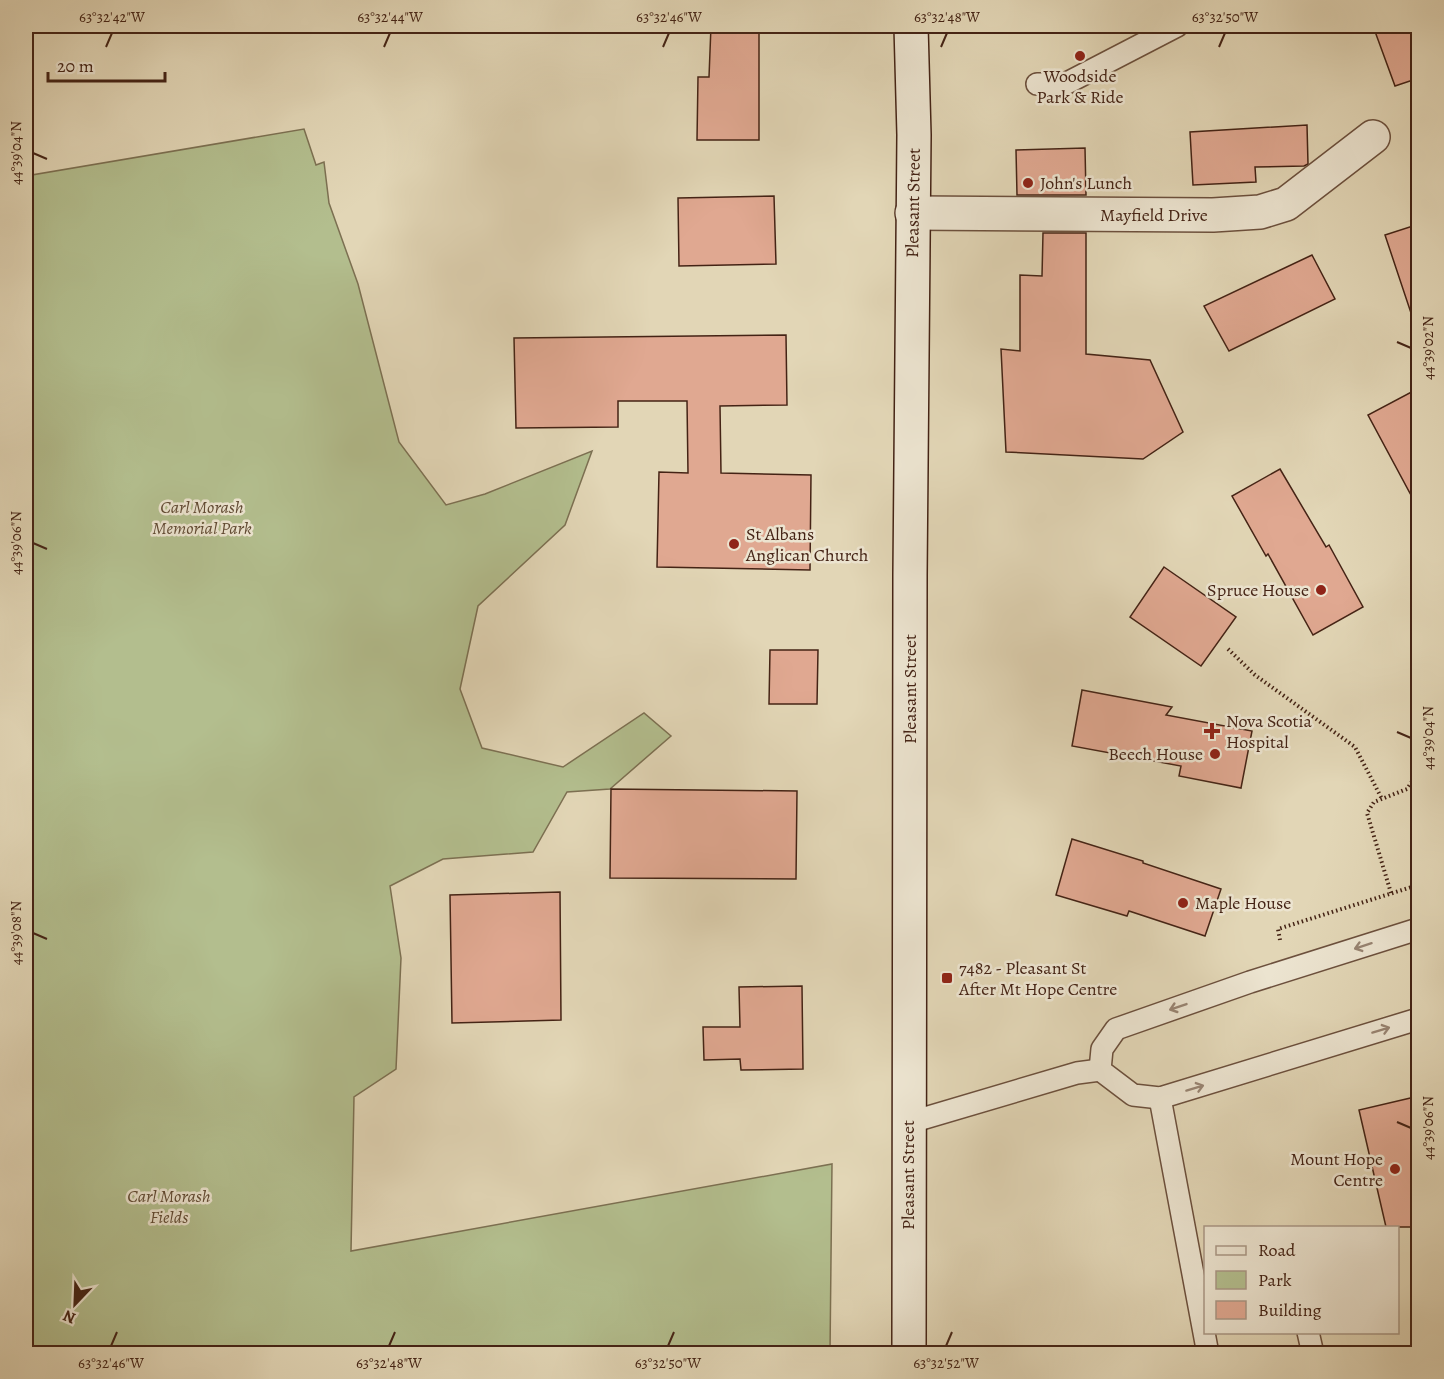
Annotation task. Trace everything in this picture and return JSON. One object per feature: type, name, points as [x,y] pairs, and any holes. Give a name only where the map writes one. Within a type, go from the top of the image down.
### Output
[{"type":"main road","name":"Pleasant Street","points":[[909,1353],[908,1123],[914,135],[911,26]]},
{"type":"main road","name":"Mayfield Drive","points":[[912,213],[1213,215],[1260,212],[1286,204],[1373,137]]},
{"type":"lane","points":[[1037,84],[1065,84],[1177,26]]},
{"type":"lane","points":[[1100,1070],[1102,1049],[1116,1029],[1250,982],[1419,929]]},
{"type":"lane","points":[[908,1123],[1077,1073],[1100,1070],[1133,1095],[1160,1098],[1419,1019]]},
{"type":"lane","points":[[1160,1098],[1201,1284],[1204,1314]]},
{"type":"lane","points":[[1206,1334],[1208,1353]]},
{"type":"lane","points":[[1308,1334],[1313,1353]]},
{"type":"path","points":[[1228,649],[1255,675],[1355,747],[1382,799]]},
{"type":"path","points":[[1391,893],[1367,813],[1374,802],[1407,789],[1416,777],[1417,748],[1413,707],[1419,695]]},
{"type":"path","points":[[1281,946],[1278,929],[1419,885]]},
{"type":"green space","name":"Carl Morash Memorial Park","points":[[304,129],[316,165],[324,162],[329,203],[358,284],[399,442],[446,505],[485,494],[592,451],[565,525],[478,606],[460,689],[482,748],[563,767],[644,713],[671,736],[610,789],[567,792],[533,852],[443,859],[390,886],[401,958],[396,1069],[354,1097],[351,1251],[832,1164],[830,1353],[26,1353],[26,176]]},
{"type":"building","points":[[711,26],[759,26],[759,140],[697,140],[698,77],[709,77]]},
{"type":"building","points":[[1373,26],[1419,26],[1419,78],[1395,86]]},
{"type":"building","points":[[1307,125],[1308,164],[1255,167],[1256,182],[1193,185],[1190,132]]},
{"type":"building","points":[[1085,148],[1086,195],[1017,195],[1016,150]]},
{"type":"building","points":[[774,196],[776,264],[679,266],[678,198]]},
{"type":"building","points":[[1419,224],[1419,318],[1413,319],[1385,235]]},
{"type":"building","points":[[1043,233],[1086,233],[1086,354],[1150,360],[1183,432],[1143,459],[1006,452],[1001,349],[1020,351],[1020,275],[1042,276]]},
{"type":"building","points":[[1312,255],[1335,299],[1229,351],[1204,306]]},
{"type":"building","points":[[786,335],[787,405],[720,406],[721,473],[811,475],[810,570],[657,567],[659,472],[688,473],[687,401],[618,401],[618,427],[516,428],[514,338]]},
{"type":"building","points":[[1419,388],[1419,510],[1368,415]]},
{"type":"building","points":[[1280,469],[1326,547],[1329,545],[1363,607],[1313,635],[1268,554],[1266,556],[1232,496]]},
{"type":"building","points":[[1164,567],[1236,617],[1201,666],[1130,617]]},
{"type":"building","points":[[770,650],[818,650],[817,704],[769,704]]},
{"type":"building","points":[[1082,690],[1172,707],[1166,715],[1252,731],[1241,788],[1179,776],[1181,766],[1072,746]]},
{"type":"building","points":[[611,789],[797,791],[796,879],[610,878]]},
{"type":"building","points":[[1072,839],[1221,889],[1205,936],[1129,911],[1127,916],[1056,895]]},
{"type":"building","points":[[560,892],[561,1020],[452,1023],[450,895]]},
{"type":"building","points":[[802,986],[803,1069],[741,1070],[740,1059],[704,1060],[703,1027],[740,1027],[739,987]]},
{"type":"building","name":"Mount Hope Centre","points":[[1419,1096],[1419,1227],[1386,1226],[1359,1110]]},
{"type":"place","name":"Woodside Park & Ride","points":[[1080,56]]},
{"type":"place","name":"John's Lunch","points":[[1028,183]]},
{"type":"place","name":"St Albans Anglican Church","points":[[734,544]]},
{"type":"place","name":"Spruce House","points":[[1321,590]]},
{"type":"place","name":"Nova Scotia Hospital","points":[[1212,731]]},
{"type":"place","name":"Beech House","points":[[1215,754]]},
{"type":"place","name":"Maple House","points":[[1183,903]]},
{"type":"place","name":"7482 - Pleasant St After Mt Hope Centre","points":[[947,978]]},
{"type":"place","name":"Mount Hope Centre","points":[[1395,1169]]},
{"type":"park label","name":"Carl Morash Fields","points":[[169,1206]]}]
